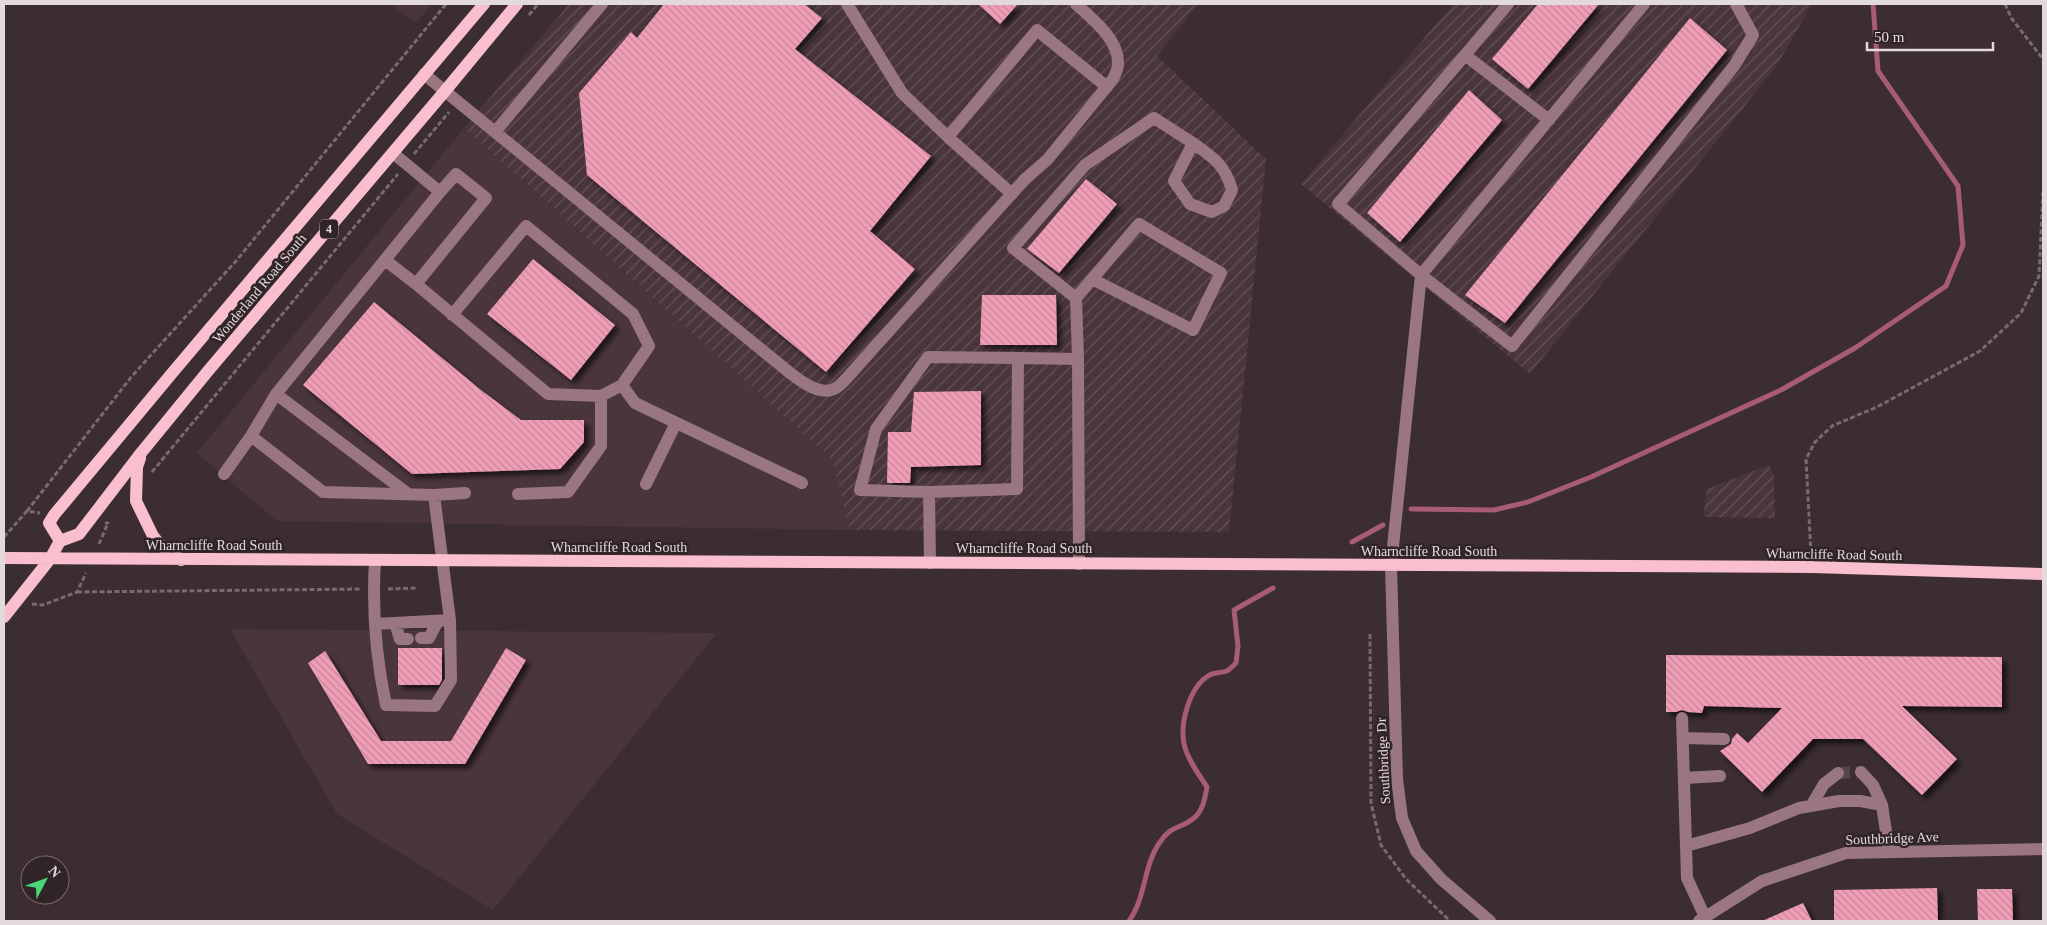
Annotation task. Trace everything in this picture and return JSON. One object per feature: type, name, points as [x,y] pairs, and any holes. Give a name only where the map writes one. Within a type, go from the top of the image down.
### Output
[{"type":"main road","name":"Wonderland Road South","points":[[484,4],[172,372],[54,515],[49,523],[60,541],[79,534],[141,453],[208,371],[517,4]]},
{"type":"main road","points":[[141,453],[137,467],[136,501],[144,521],[153,536],[161,546],[181,560]]},
{"type":"main road","points":[[4,617],[50,559],[60,541]]},
{"type":"main road","name":"Wharncliffe Road South","points":[[4,558],[1812,567],[2043,574]]},
{"type":"street","points":[[495,132],[602,4]]},
{"type":"street","points":[[847,4],[902,93],[1012,194]]},
{"type":"street","points":[[424,74],[773,359],[812,388],[824,391],[834,389],[846,378],[1025,178],[1047,160],[1113,79],[1118,65],[1113,43],[1105,32],[1076,4]]},
{"type":"street","points":[[1508,4],[1338,204],[1421,275],[1512,346],[1734,66],[1753,35],[1736,4]]},
{"type":"street","points":[[1421,275],[1644,4]]},
{"type":"street","points":[[948,137],[1037,30],[1107,87]]},
{"type":"street","points":[[1465,55],[1549,120]]},
{"type":"street","points":[[1076,298],[1012,248],[1085,165],[1154,118],[1193,143],[1211,155],[1227,174],[1232,190],[1224,206],[1212,212],[1190,204],[1174,181],[1193,143]]},
{"type":"street","points":[[393,153],[407,162],[440,192]]},
{"type":"street","points":[[224,474],[251,436],[276,394],[456,174],[486,198],[416,284]]},
{"type":"street","points":[[1079,564],[1076,298],[1139,224],[1221,273],[1193,330],[1092,280]]},
{"type":"street","points":[[385,260],[548,394],[601,396],[622,385],[649,346],[633,314],[526,226],[452,315]]},
{"type":"street","name":"Southbridge Dr","points":[[1421,275],[1392,566],[1397,778],[1402,818],[1416,850],[1441,879],[1490,921]]},
{"type":"street","points":[[1018,358],[1016,489],[929,492],[860,490],[876,429],[928,358],[1018,358],[1078,359]]},
{"type":"street","points":[[622,385],[635,403],[802,483]]},
{"type":"street","points":[[276,394],[407,493]]},
{"type":"street","points":[[518,494],[568,492],[601,446],[601,396]]},
{"type":"street","points":[[646,484],[676,423]]},
{"type":"street","points":[[251,436],[323,492],[434,495],[465,492]]},
{"type":"street","points":[[929,492],[930,563]]},
{"type":"street","points":[[375,561],[373,589],[379,673],[386,706],[435,706],[451,680],[444,621],[444,561],[434,495]]},
{"type":"street","points":[[376,624],[444,621]]},
{"type":"street","points":[[421,638],[430,638],[444,621]]},
{"type":"street","points":[[394,623],[400,639],[408,639]]},
{"type":"street","points":[[1682,718],[1687,878],[1702,919]]},
{"type":"street","points":[[1682,738],[1724,739]]},
{"type":"street","points":[[1861,772],[1873,785],[1882,806],[1889,852]]},
{"type":"street","points":[[1811,806],[1824,784],[1838,773]]},
{"type":"street","points":[[1684,778],[1720,776]]},
{"type":"street","points":[[1686,846],[1750,828],[1799,808],[1839,801],[1860,801],[1882,806]]},
{"type":"street","name":"Southbridge Ave","points":[[1702,919],[1762,881],[1846,852],[2043,849]]},
{"type":"path","points":[[27,511],[132,376],[236,261],[446,4]]},
{"type":"path","points":[[526,19],[538,4]]},
{"type":"path","points":[[2004,4],[2012,19],[2043,59]]},
{"type":"path","points":[[146,478],[458,101]]},
{"type":"path","points":[[1812,567],[1806,459],[1815,442],[1832,426],[1877,406],[1980,351],[2021,313],[2039,276],[2043,191]]},
{"type":"path","points":[[77,592],[417,588]]},
{"type":"shaded area","points":[[390,4],[432,4],[416,23]]},
{"type":"shaded area","points":[[569,4],[1198,4],[1157,56],[1266,159],[1229,532],[850,530],[832,459],[464,128]]},
{"type":"shaded area","points":[[1453,4],[1812,4],[1776,67],[1530,374],[1301,184]]},
{"type":"shaded area","points":[[464,128],[832,459],[850,530],[277,521],[197,453]]},
{"type":"shaded area","points":[[1769,465],[1774,475],[1775,518],[1703,517],[1707,489]]},
{"type":"shaded area","points":[[230,629],[717,633],[493,910],[337,814]]},
{"type":"building","points":[[664,4],[804,4],[822,18],[795,49],[931,156],[870,231],[915,269],[826,372],[587,175],[579,93],[631,32],[637,38]]},
{"type":"building","points":[[978,4],[1018,4],[1000,24]]},
{"type":"building","points":[[1538,4],[1599,4],[1528,89],[1492,59]]},
{"type":"building","points":[[1690,18],[1727,50],[1505,323],[1465,295]]},
{"type":"building","points":[[1469,90],[1502,120],[1400,242],[1367,213]]},
{"type":"building","points":[[1086,179],[1117,204],[1059,273],[1027,249]]},
{"type":"building","points":[[533,259],[615,325],[571,380],[487,314]]},
{"type":"building","points":[[982,295],[1056,295],[1057,345],[980,345]]},
{"type":"building","points":[[374,302],[481,390],[521,420],[584,420],[584,442],[560,469],[412,474],[303,385]]},
{"type":"building","points":[[981,391],[981,465],[911,467],[910,483],[887,483],[888,432],[911,432],[914,392]]},
{"type":"building","points":[[398,648],[442,648],[442,680],[439,685],[398,685]]},
{"type":"building","points":[[506,648],[526,660],[465,764],[368,764],[308,663],[325,651],[381,741],[451,741]]},
{"type":"building","points":[[1666,655],[2002,657],[2002,707],[1902,706],[1957,759],[1922,795],[1863,739],[1813,739],[1762,792],[1720,751],[1731,744],[1732,739],[1737,733],[1748,743],[1782,708],[1704,706],[1702,713],[1682,710],[1666,712]]},
{"type":"building","points":[[1937,888],[1938,921],[1834,921],[1834,890]]},
{"type":"building","points":[[1977,889],[2012,889],[2013,921],[1978,921]]},
{"type":"building","points":[[1803,903],[1812,921],[1762,921]]},
{"type":"waterway","points":[[1411,509],[1494,510],[1528,502],[1591,477],[1781,390],[1855,348],[1946,286],[1963,245],[1958,186],[1878,71],[1873,4]]},
{"type":"waterway","points":[[1352,542],[1383,525]]},
{"type":"waterway","points":[[1129,921],[1139,902],[1154,851],[1168,833],[1189,821],[1202,808],[1207,787],[1189,759],[1183,741],[1184,721],[1190,699],[1204,679],[1212,674],[1227,671],[1236,663],[1238,646],[1234,610],[1273,588]]},
{"type":"tunnel","points":[[1838,773],[1861,772]]}]
